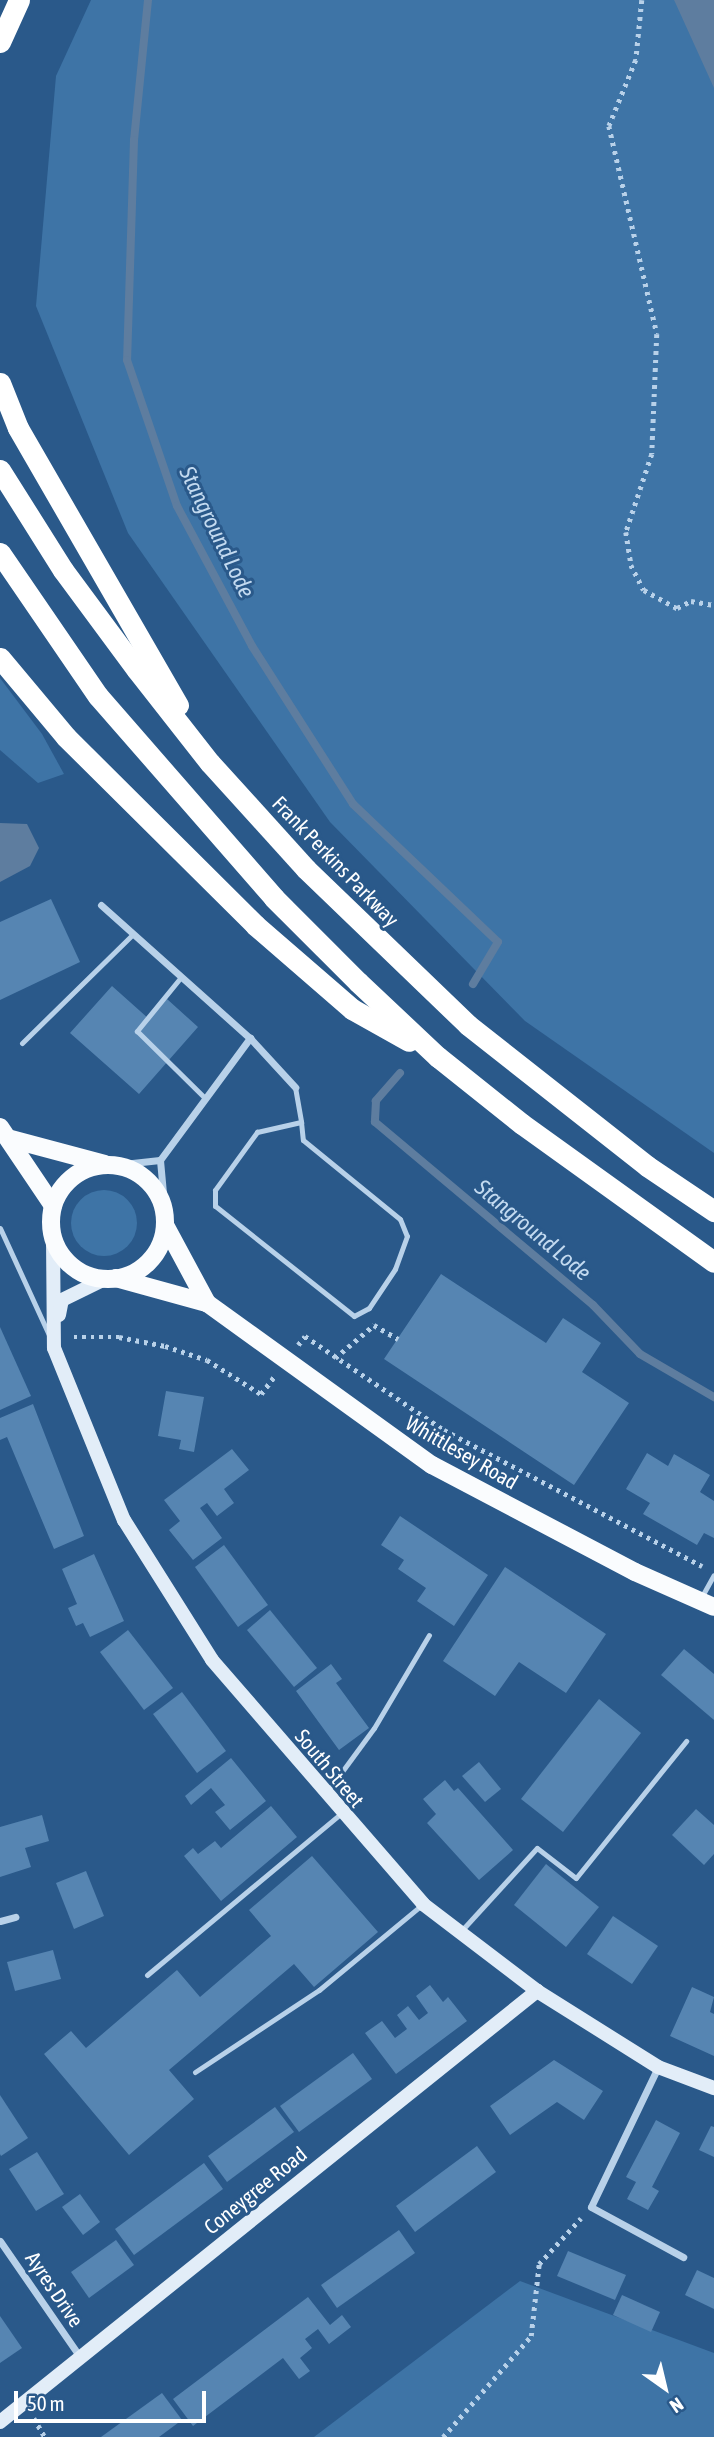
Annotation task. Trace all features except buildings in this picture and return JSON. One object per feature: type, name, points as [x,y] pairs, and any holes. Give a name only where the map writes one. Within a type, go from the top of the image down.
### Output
[{"type":"highway","points":[[0,42],[19,0]]},
{"type":"highway","points":[[0,383],[18,428],[210,763]]},
{"type":"highway","name":"Frank Perkins Parkway","points":[[0,470],[63,570],[210,763],[306,869],[468,1025],[647,1166],[714,1210]]},
{"type":"highway","points":[[0,553],[98,696],[274,898],[438,1057],[622,1200],[714,1262]]},
{"type":"highway","points":[[0,658],[66,737],[256,925],[352,1009],[438,1057]]},
{"type":"main road","points":[[5,1133],[110,1165],[148,1181],[165,1220],[150,1260],[111,1278],[73,1267],[53,1238],[53,1206],[5,1133]]},
{"type":"main road","points":[[53,1206],[73,1176],[110,1165]]},
{"type":"main road","name":"Whittlesey Road","points":[[165,1220],[207,1303]]},
{"type":"main road","name":"Whittlesey Road","points":[[111,1278],[207,1303],[432,1465],[635,1572],[707,1604]]},
{"type":"street","points":[[101,905],[250,1038],[295,1087]]},
{"type":"street","points":[[165,1220],[160,1160],[250,1038]]},
{"type":"street","points":[[110,1165],[160,1160]]},
{"type":"street","name":"South Street","points":[[53,1238],[54,1348],[124,1520],[212,1660],[340,1814],[423,1904],[537,1991],[659,2067],[714,2088]]},
{"type":"street","points":[[54,1348],[62,1300],[111,1278]]},
{"type":"street","points":[[0,1921],[15,1917]]},
{"type":"street","name":"Coneygree Road","points":[[0,2422],[537,1991]]},
{"type":"street","points":[[659,2067],[591,2207],[683,2257]]},
{"type":"street","name":"Ayres Drive","points":[[0,2241],[80,2358]]},
{"type":"lane","points":[[22,1042],[134,934]]},
{"type":"lane","points":[[181,977],[137,1031],[205,1098]]},
{"type":"lane","points":[[295,1087],[301,1122],[303,1140],[400,1219],[407,1236],[396,1269],[369,1308],[354,1316],[215,1206],[215,1190],[257,1132],[301,1122]]},
{"type":"lane","points":[[0,1228],[30,1285],[54,1348]]},
{"type":"lane","points":[[707,1604],[714,1575]]},
{"type":"lane","points":[[325,1795],[374,1728],[429,1635]]},
{"type":"lane","points":[[460,1933],[537,1848],[576,1878],[686,1741]]},
{"type":"lane","points":[[147,1975],[340,1814]]},
{"type":"lane","points":[[195,2072],[319,1990],[423,1904]]},
{"type":"path","points":[[642,0],[636,60],[609,126],[657,334],[652,454],[626,532],[631,565],[644,590],[677,608],[691,601],[714,606]]},
{"type":"path","points":[[369,1308],[374,1325],[398,1339]]},
{"type":"path","points":[[335,1358],[374,1325]]},
{"type":"path","points":[[443,2437],[531,2336],[539,2264],[591,2207]]},
{"type":"shaded area","points":[[91,0],[714,0],[714,1153],[525,1021],[330,822],[128,533],[36,306],[56,76]]},
{"type":"shaded area","points":[[674,0],[714,0],[714,88],[675,2]]},
{"type":"shaded area","points":[[0,678],[42,734],[64,774],[38,783],[0,750]]},
{"type":"shaded area","points":[[0,823],[27,824],[39,848],[30,866],[0,882]]},
{"type":"shaded area","points":[[104,1190],[117,1193],[127,1200],[134,1210],[137,1223],[134,1236],[127,1246],[117,1253],[104,1256],[91,1253],[81,1246],[74,1236],[71,1223],[74,1210],[81,1200],[91,1193]]},
{"type":"shaded area","points":[[520,2281],[714,2353],[714,2437],[314,2437]]},
{"type":"waterway","name":"Stanground Lode","points":[[148,0],[134,140],[127,360],[177,506],[252,646],[353,804],[498,942],[473,984]]},
{"type":"waterway","name":"Stanground Lode","points":[[400,1073],[376,1101],[375,1122],[593,1305],[640,1354],[714,1397]]}]
